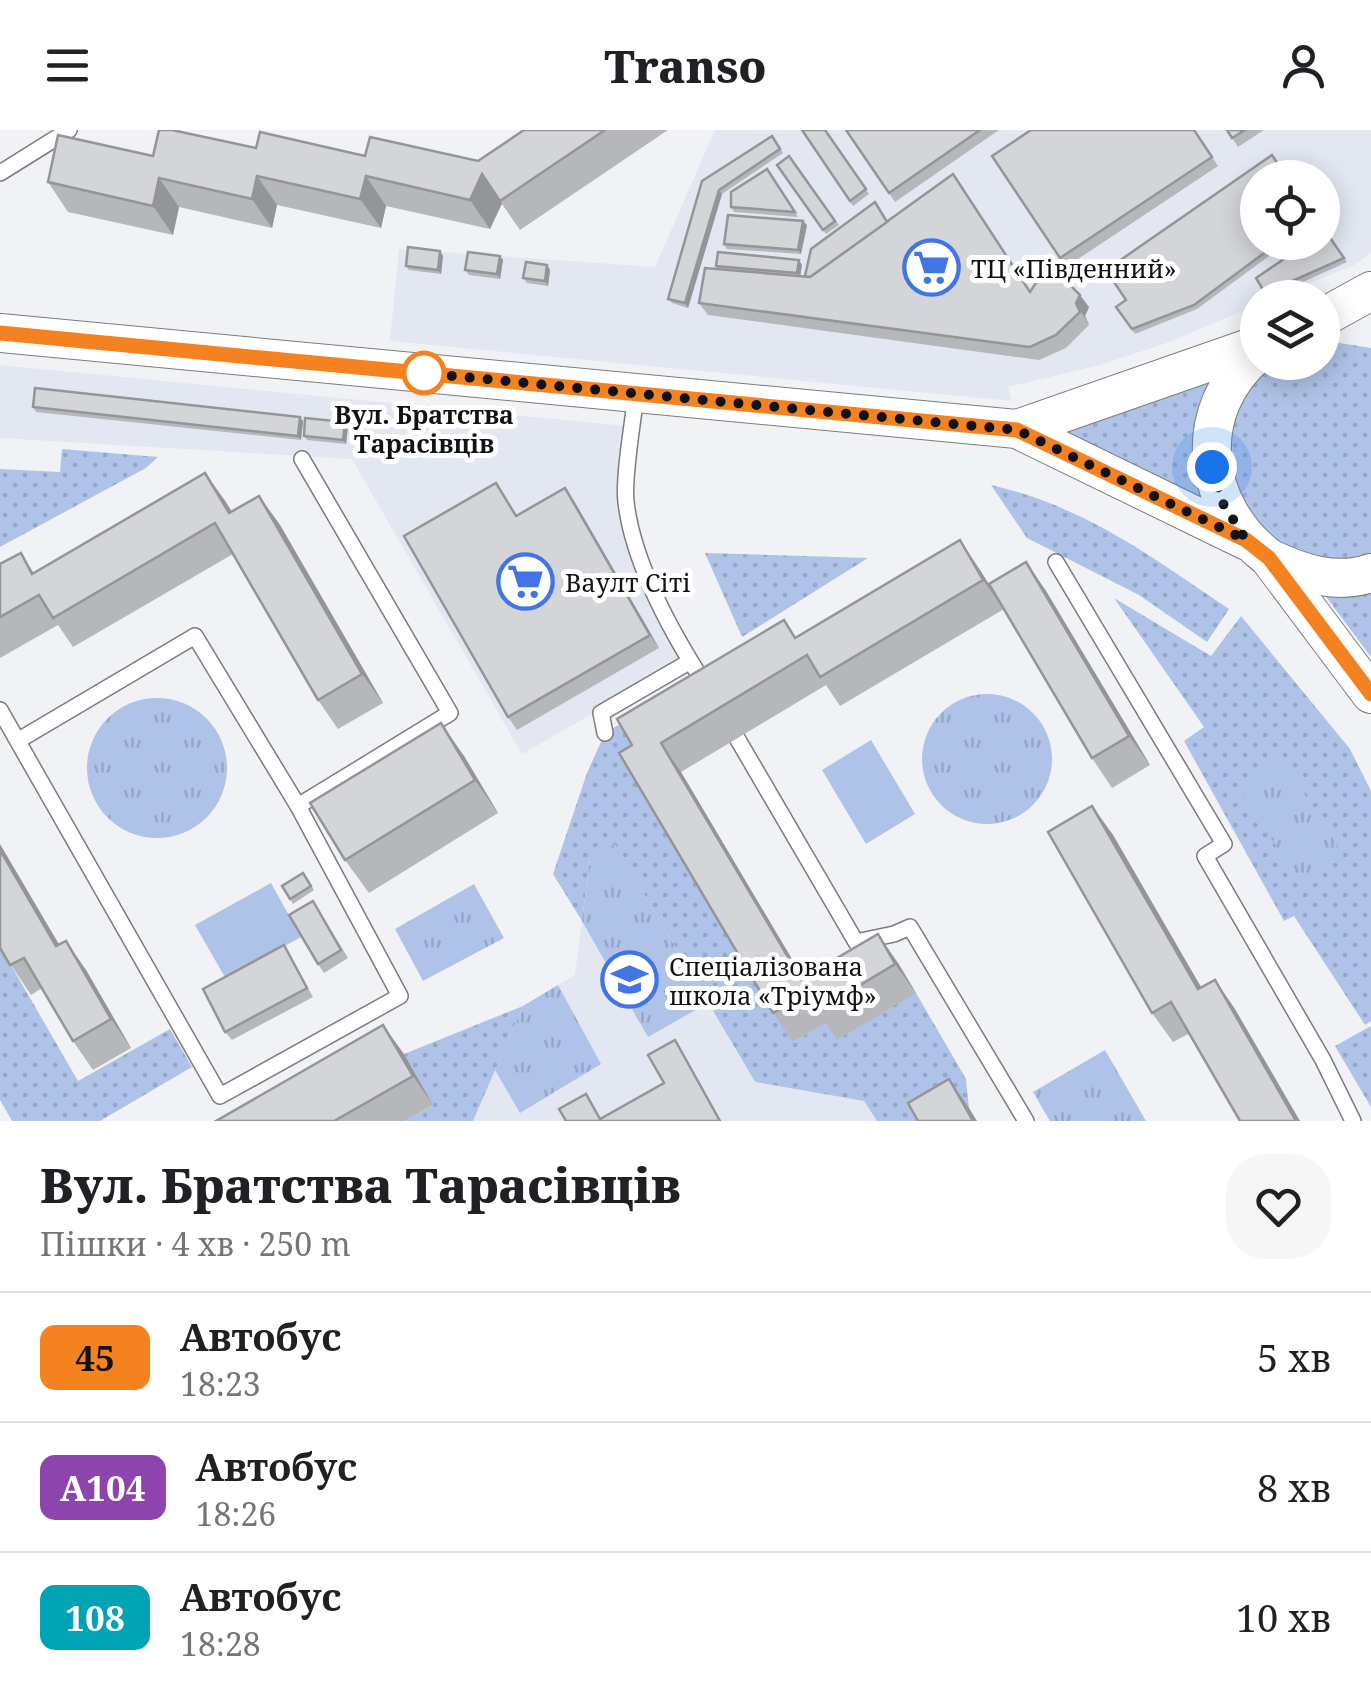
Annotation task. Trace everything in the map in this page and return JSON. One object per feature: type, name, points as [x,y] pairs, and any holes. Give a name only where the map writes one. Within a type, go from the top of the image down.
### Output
[{"type":"street","points":[[1340,311],[1371,291]]},
{"type":"street","points":[[1340,323],[1371,328]]},
{"type":"street","points":[[0,332],[1017,430],[1299,572],[1331,578],[1371,573]]},
{"type":"street","points":[[1017,430],[1240,351]]},
{"type":"street","points":[[1240,370],[1224,394],[1212,430],[1212,467],[1222,502],[1371,694]]},
{"type":"lane","points":[[0,173],[69,130]]},
{"type":"lane","points":[[636,394],[625,500],[639,558],[689,662],[716,702]]},
{"type":"lane","points":[[298,806],[450,713],[302,459]]},
{"type":"lane","points":[[1056,562],[1224,844],[1205,856],[1323,1060],[1353,1121]]},
{"type":"lane","points":[[0,710],[220,1096],[400,996],[298,806],[194,636],[19,740]]},
{"type":"lane","points":[[605,733],[602,713],[689,662]]},
{"type":"lane","points":[[738,738],[856,942],[910,927],[1026,1121]]},
{"type":"shaded area","points":[[715,130],[1371,130],[1371,253],[1354,265],[1317,280],[1240,280],[1240,312],[1164,344],[1096,366],[1008,387],[1012,401],[390,341],[399,249],[655,267]]},
{"type":"shaded area","points":[[0,365],[627,426],[617,505],[634,561],[682,663],[522,754],[352,459],[0,438]]},
{"type":"shaded area","name":"Спеціалізована школа «Тріумф»","points":[[615,844],[754,1082],[864,1101],[877,1121],[473,1121],[523,1006],[575,975],[590,859]]},
{"type":"green space","points":[[1340,343],[1371,348],[1371,556],[1325,560],[1299,553],[1277,541],[1244,502],[1234,479],[1230,454],[1233,428],[1242,403],[1257,381],[1340,380]]},
{"type":"green space","points":[[1221,375],[1195,459],[1202,500],[1056,433]]},
{"type":"green space","points":[[62,449],[158,457],[146,468],[0,547],[0,469],[60,472]]},
{"type":"green space","points":[[991,485],[1057,506],[1116,535],[1229,609],[1207,642],[1139,595],[1027,538]]},
{"type":"green space","points":[[705,553],[868,558],[742,637]]},
{"type":"green space","points":[[1371,593],[1371,657],[1324,594]]},
{"type":"green space","points":[[1114,598],[1211,656],[1241,616],[1350,749],[1371,791],[1371,1021],[1365,1025],[1294,916],[1284,921],[1184,741],[1204,727]]},
{"type":"green space","points":[[682,688],[638,748],[793,1042],[827,1022],[916,993],[966,1079],[969,1108],[947,1121],[877,1121],[864,1101],[755,1082],[615,845],[590,859],[582,921],[553,874],[587,773],[605,733]]},
{"type":"green space","points":[[987,694],[1012,699],[1033,713],[1047,734],[1052,759],[1047,784],[1033,805],[1012,819],[987,824],[962,819],[941,805],[927,784],[922,759],[927,734],[941,713],[962,699]]},
{"type":"green space","points":[[157,698],[184,703],[207,718],[222,741],[227,768],[222,795],[207,818],[184,833],[157,838],[130,833],[107,818],[92,795],[87,768],[92,741],[107,718],[130,703]]},
{"type":"green space","points":[[871,740],[915,814],[866,844],[822,770]]},
{"type":"green space","points":[[1281,757],[1344,856],[1301,884],[1237,786]]},
{"type":"green space","points":[[615,844],[708,1003],[648,1037],[582,921],[590,859]]},
{"type":"green space","points":[[271,883],[301,937],[226,979],[195,925]]},
{"type":"green space","points":[[474,884],[504,938],[423,981],[395,929]]},
{"type":"green space","points":[[0,946],[78,1081],[170,1029],[192,1067],[100,1121],[12,1121],[0,1100]]},
{"type":"green space","points":[[558,985],[601,1064],[520,1113],[495,1070],[523,1006]]},
{"type":"green space","points":[[523,1006],[473,1121],[405,1121],[433,1105],[404,1054]]},
{"type":"green space","points":[[1371,1026],[1371,1107],[1335,1046]]},
{"type":"green space","points":[[1105,1050],[1146,1121],[1050,1121],[1033,1092]]},
{"type":"building","points":[[159,130],[256,148],[260,132],[365,156],[370,137],[478,161],[524,130],[605,130],[500,201],[482,174],[470,200],[366,176],[360,199],[257,176],[252,199],[159,178],[153,206],[48,182],[58,135],[153,156]]},
{"type":"building","points":[[802,130],[825,130],[866,189],[850,201]]},
{"type":"building","points":[[846,130],[980,130],[889,193]]},
{"type":"building","points":[[1031,130],[1194,130],[1212,157],[1060,258],[992,156]]},
{"type":"building","points":[[1227,130],[1245,130],[1232,138]]},
{"type":"building","points":[[772,136],[780,149],[719,190],[685,303],[668,299],[702,181]]},
{"type":"building","points":[[789,156],[835,221],[823,230],[777,165]]},
{"type":"building","points":[[767,169],[795,212],[731,207],[731,192]]},
{"type":"building","name":"ТЦ «Південний»","points":[[953,174],[1030,292],[1040,277],[1058,273],[1080,295],[1076,303],[1080,312],[1056,335],[1030,347],[699,303],[705,268],[810,277]]},
{"type":"building","points":[[1240,177],[1240,260],[1255,260],[1194,305],[1132,329],[1116,307],[1126,300],[1106,270]]},
{"type":"building","points":[[875,202],[887,222],[810,277],[805,276],[811,249]]},
{"type":"building","points":[[728,215],[803,221],[798,250],[724,244]]},
{"type":"building","points":[[408,247],[440,251],[438,270],[406,266]]},
{"type":"building","points":[[468,252],[500,256],[497,274],[465,270]]},
{"type":"building","points":[[718,252],[799,260],[797,273],[716,266]]},
{"type":"building","points":[[1282,260],[1339,260],[1294,280],[1256,278]]},
{"type":"building","points":[[526,262],[547,265],[545,281],[523,278]]},
{"type":"building","points":[[35,388],[300,417],[298,436],[33,407]]},
{"type":"building","points":[[305,418],[345,422],[343,440],[304,436]]},
{"type":"building","points":[[205,473],[229,513],[259,496],[362,674],[318,700],[215,523],[53,618],[39,595],[0,617],[0,564],[21,553],[32,574]]},
{"type":"building","name":"Ваулт Сіті","points":[[496,483],[516,516],[565,488],[650,635],[508,717],[404,536]]},
{"type":"building","points":[[960,540],[983,580],[820,677],[807,655],[661,743],[801,979],[878,934],[895,964],[817,1011],[807,993],[773,1013],[619,753],[632,745],[617,719],[784,620],[795,638]]},
{"type":"building","points":[[1026,562],[1129,736],[1092,758],[989,584]]},
{"type":"building","points":[[441,723],[475,780],[345,860],[310,803]]},
{"type":"building","points":[[1092,806],[1198,989],[1215,980],[1296,1121],[1240,1121],[1171,1002],[1152,1013],[1048,832]]},
{"type":"building","points":[[0,850],[56,946],[66,941],[111,1019],[73,1041],[24,958],[10,965],[0,948]]},
{"type":"building","points":[[303,873],[311,886],[290,899],[282,886]]},
{"type":"building","points":[[313,901],[341,950],[318,964],[289,915]]},
{"type":"building","points":[[284,945],[307,988],[225,1032],[203,989]]},
{"type":"building","points":[[383,1025],[413,1076],[334,1121],[216,1121]]},
{"type":"building","points":[[675,1040],[720,1121],[566,1121],[559,1109],[586,1094],[600,1119],[664,1083],[648,1055]]},
{"type":"building","points":[[949,1079],[973,1121],[918,1121],[908,1103]]},
{"type":"bus line","name":"45","points":[[0,333],[1017,430],[1246,540],[1269,558],[1371,694]]},
{"type":"place","name":"ТЦ «Південний»","points":[[932,268]]},
{"type":"place","name":"Вул. Братства Тарасівців","points":[[424,373]]},
{"type":"place","name":"Ваулт Сіті","points":[[526,582]]},
{"type":"place","name":"Спеціалізована школа «Тріумф»","points":[[630,980]]},
{"type":"route","points":[[424,373],[411,372],[1017,430],[1246,540],[1222,502],[1212,467]]}]
